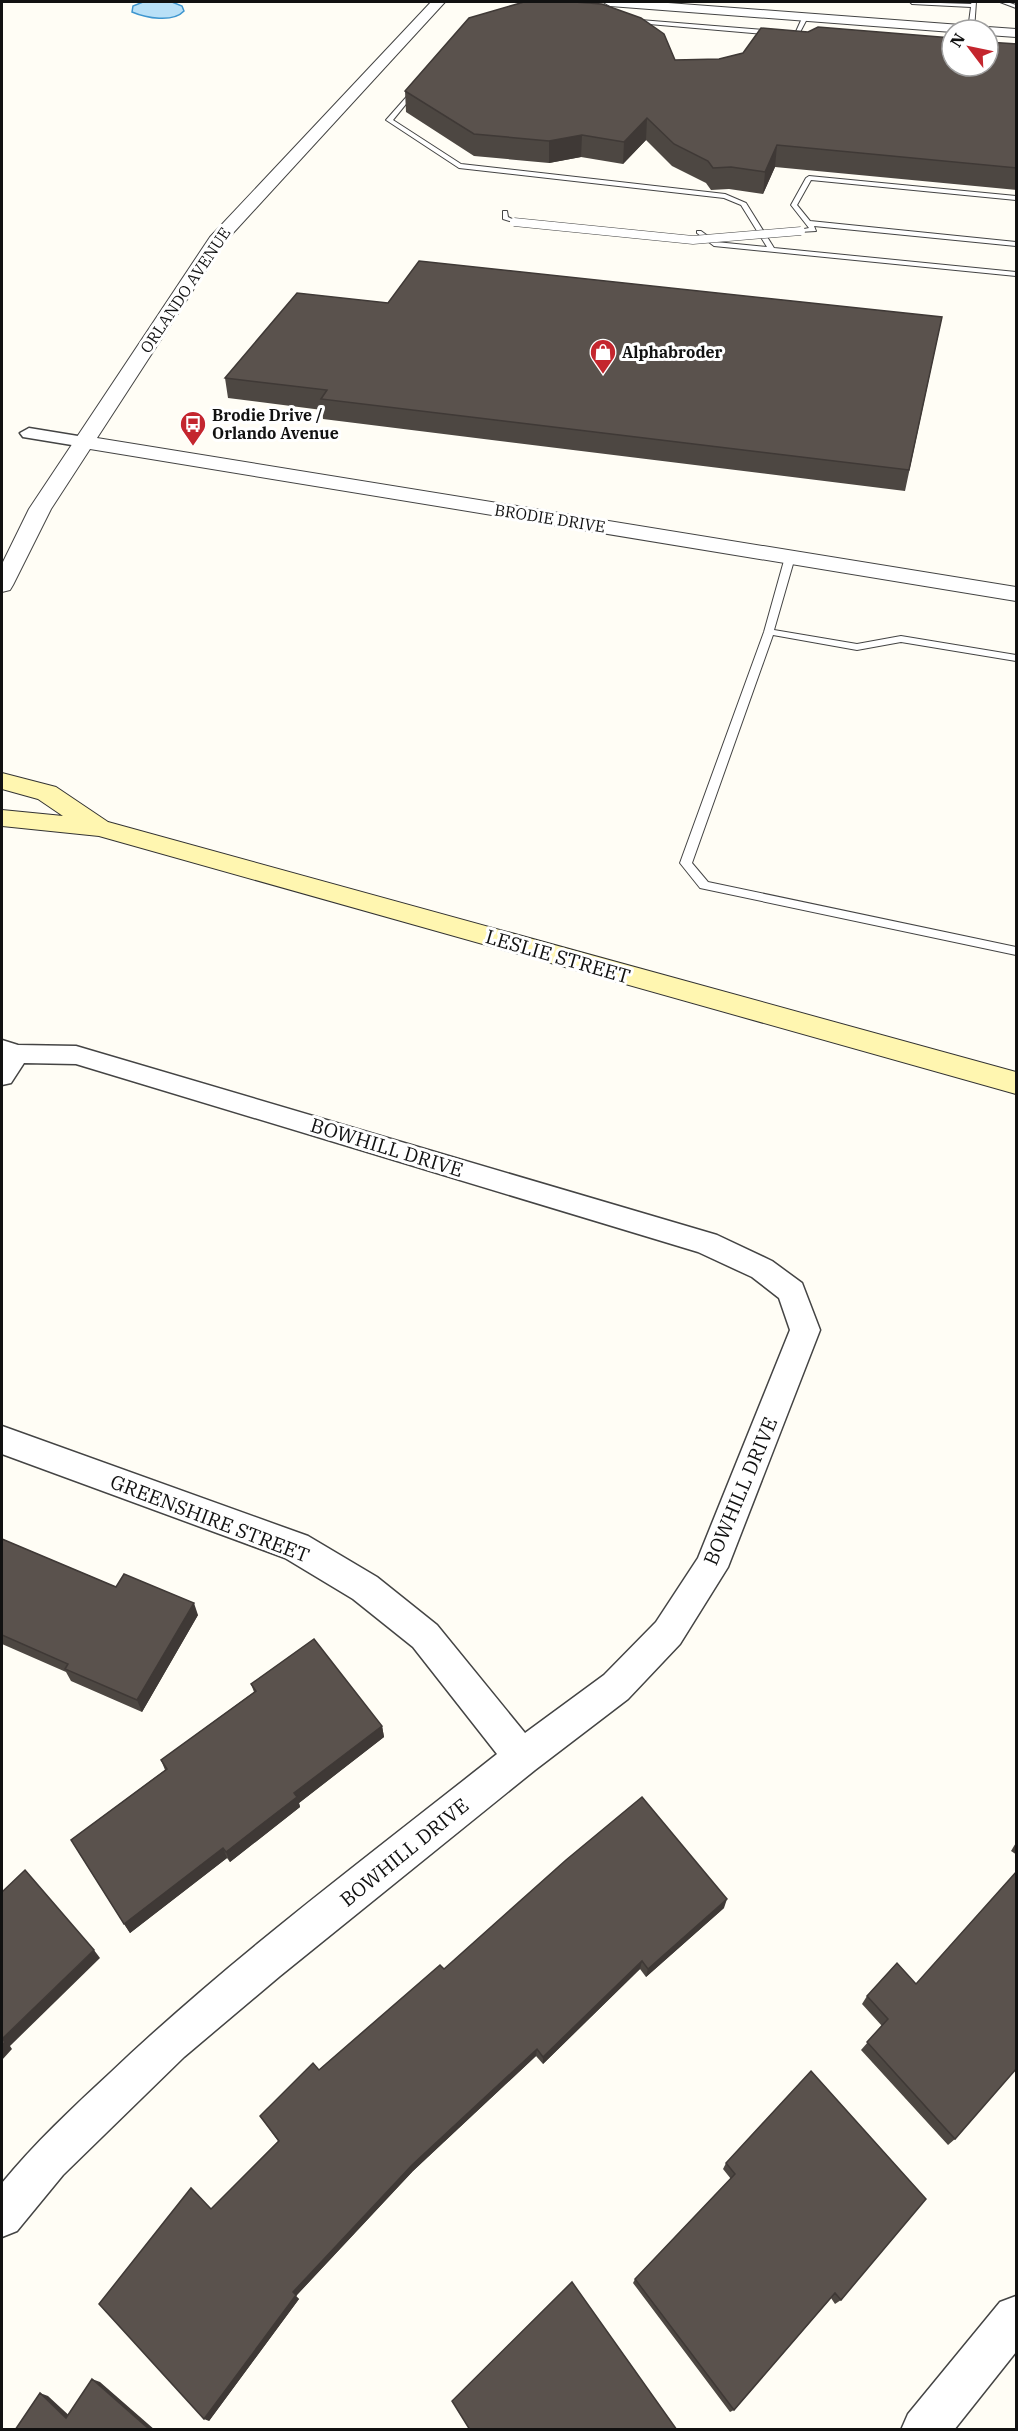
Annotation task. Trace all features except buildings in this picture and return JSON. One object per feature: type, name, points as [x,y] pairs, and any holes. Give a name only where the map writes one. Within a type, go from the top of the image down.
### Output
[{"type":"main road","name":"LESLIE STREET","points":[[2,781],[47,793],[100,828]]},
{"type":"main road","name":"LESLIE STREET","points":[[2,818],[14,822],[100,828],[1017,1083]]},
{"type":"street","name":"ORLANDO AVENUE","points":[[2,585],[40,509],[227,227],[438,2]]},
{"type":"street","points":[[610,2],[940,27]]},
{"type":"street","points":[[1000,32],[1017,33]]},
{"type":"street","points":[[29,433],[84,442]]},
{"type":"street","name":"BRODIE DRIVE","points":[[84,442],[1017,594]]},
{"type":"street","name":"BOWHILL DRIVE","points":[[2,2216],[48,2160],[170,2043],[266,1962],[522,1757],[616,1687],[668,1633],[711,1567],[805,1330],[792,1291],[762,1269],[707,1243],[76,1055],[7,1060]]},
{"type":"street","name":"GREENSHIRE STREET","points":[[2,1440],[296,1547],[365,1588],[425,1636],[522,1757]]},
{"type":"street","points":[[924,2430],[1017,2318]]},
{"type":"lane","points":[[912,2],[973,4]]},
{"type":"lane","points":[[1003,2],[1017,7]]},
{"type":"lane","points":[[796,35],[805,17]]},
{"type":"lane","points":[[619,20],[807,36]]},
{"type":"lane","points":[[419,84],[389,120],[459,166],[725,196],[744,204],[772,250]]},
{"type":"lane","points":[[505,213],[505,218],[514,222],[693,240],[814,230],[794,205],[809,178],[1017,198]]},
{"type":"lane","points":[[809,224],[1017,244]]},
{"type":"lane","points":[[699,232],[714,244],[1017,274]]},
{"type":"lane","points":[[714,244],[767,241]]},
{"type":"lane","points":[[790,557],[769,632],[686,863],[704,885],[1017,951]]},
{"type":"lane","points":[[769,632],[857,647],[901,639],[1017,658]]},
{"type":"water","points":[[143,2],[172,2],[182,6],[184,11],[179,15],[166,18],[144,16],[132,12],[133,6]]},
{"type":"place","name":"Alphabroder","points":[[603,375]]},
{"type":"place","name":"Brodie Drive / Orlando Avenue","points":[[193,447]]}]
